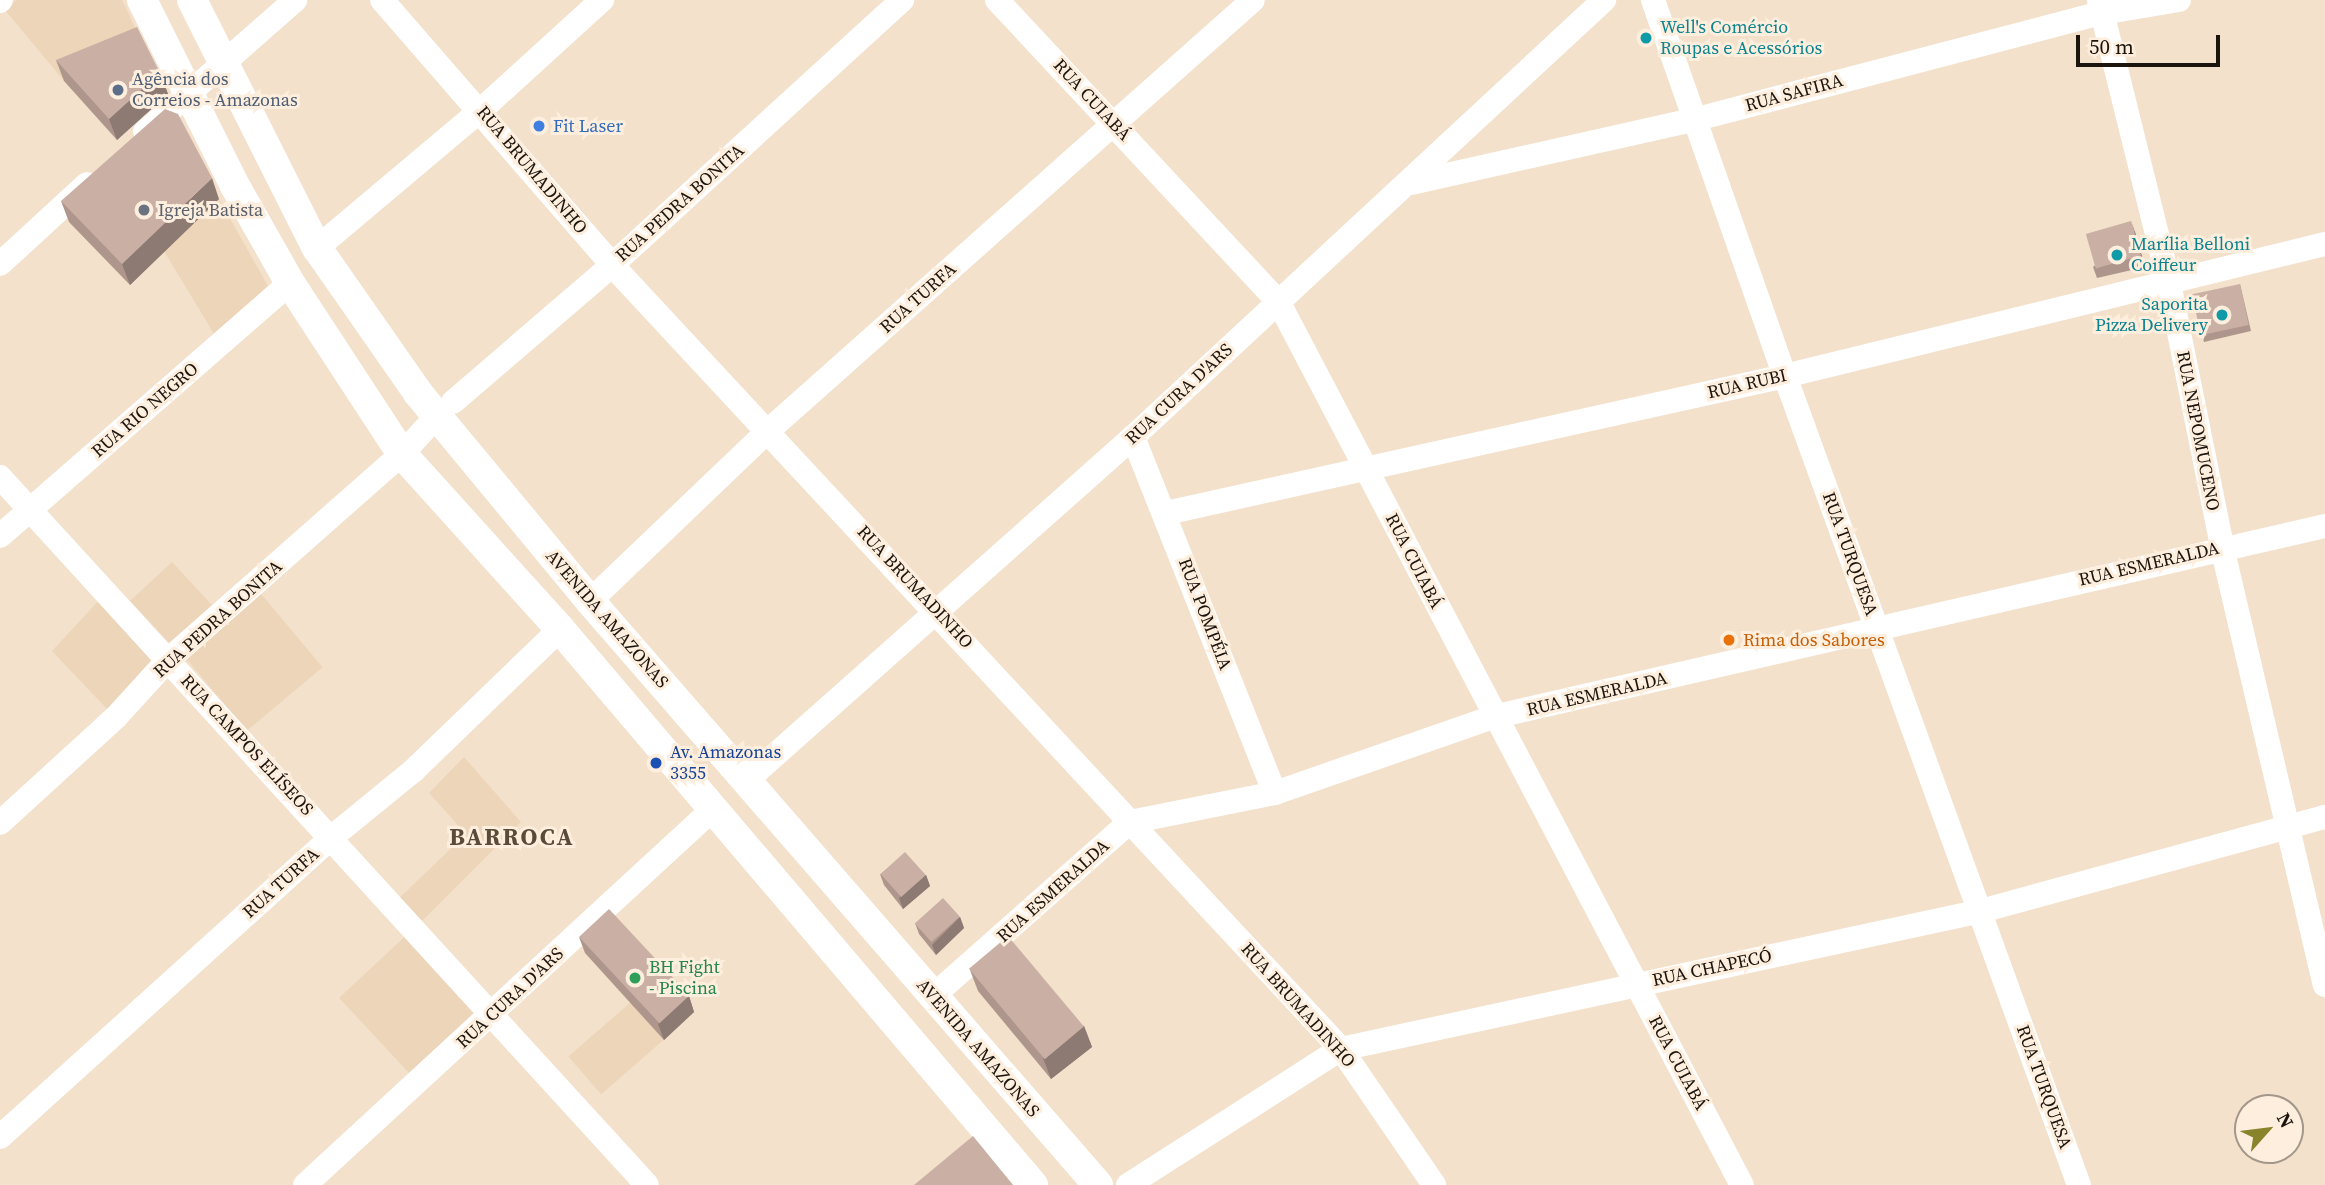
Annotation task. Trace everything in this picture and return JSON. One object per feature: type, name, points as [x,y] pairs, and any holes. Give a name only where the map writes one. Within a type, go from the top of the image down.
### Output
[{"type":"main road","points":[[142,0],[187,94],[290,283],[402,454],[560,629],[1033,1185]]},
{"type":"main road","name":"AVENIDA AMAZONAS","points":[[192,0],[317,248],[445,409],[590,601],[1098,1185]]},
{"type":"street","points":[[123,152],[295,0]]},
{"type":"street","name":"RUA BRUMADINHO","points":[[382,0],[481,110],[612,265],[769,430],[1341,1049],[1434,1185]]},
{"type":"street","points":[[317,248],[481,110],[602,0]]},
{"type":"street","name":"RUA PEDRA BONITA","points":[[0,823],[116,718],[168,660],[402,454],[445,409],[612,265],[902,0]]},
{"type":"street","name":"RUA CUIABÁ","points":[[997,0],[1278,301],[1369,471],[1493,718],[1741,1185]]},
{"type":"street","name":"RUA TURFA","points":[[590,601],[769,430],[1252,0]]},
{"type":"street","name":"RUA CURA D'ARS","points":[[747,780],[1132,437],[1409,184],[1604,0]]},
{"type":"street","name":"RUA TURQUESA","points":[[1653,0],[1697,119],[1784,376],[2079,1185]]},
{"type":"street","name":"RUA SAFIRA","points":[[1409,184],[1697,119],[2101,6],[2179,0]]},
{"type":"street","name":"RUA NEPOMUCENO","points":[[2101,6],[2169,283],[2222,547],[2325,985]]},
{"type":"street","points":[[0,264],[104,169]]},
{"type":"street","name":"RUA RUBI","points":[[1166,513],[1369,471],[1784,376],[2325,244]]},
{"type":"street","name":"RUA RIO NEGRO","points":[[0,536],[290,283]]},
{"type":"street","name":"RUA POMPÉIA","points":[[1132,437],[1166,513],[1275,793]]},
{"type":"street","name":"RUA CAMPOS ELÍSEOS","points":[[0,477],[332,837],[647,1185]]},
{"type":"street","name":"RUA ESMERALDA","points":[[933,996],[1130,822],[1275,793],[1493,718],[2222,547],[2325,526]]},
{"type":"street","name":"RUA TURFA","points":[[0,1137],[332,837],[413,771],[560,629]]},
{"type":"street","name":"RUA CURA D'ARS","points":[[305,1185],[713,809]]},
{"type":"street","name":"RUA CHAPECÓ","points":[[1128,1185],[1341,1049],[1981,911],[2325,817]]},
{"type":"shaded area","points":[[16,0],[122,0],[145,48],[64,81],[5,10]]},
{"type":"shaded area","points":[[219,199],[268,286],[214,334],[164,251]]},
{"type":"shaded area","points":[[172,562],[212,605],[171,644],[130,601]]},
{"type":"shaded area","points":[[257,589],[323,667],[247,731],[181,653]]},
{"type":"shaded area","points":[[103,596],[158,661],[109,711],[52,651]]},
{"type":"shaded area","points":[[464,757],[521,822],[416,927],[394,903],[466,834],[429,793]]},
{"type":"shaded area","points":[[413,929],[485,1006],[411,1075],[339,998]]},
{"type":"shaded area","points":[[631,1002],[664,1040],[601,1094],[568,1056]]},
{"type":"building","points":[[137,27],[160,73],[109,119],[56,60]]},
{"type":"building","name":"Igreja Batista","points":[[165,109],[178,114],[212,178],[122,264],[61,201]]},
{"type":"building","name":"Marília Belloni Coiffeur","points":[[2131,221],[2141,256],[2096,269],[2086,234]]},
{"type":"building","name":"Saporita Pizza Delivery","points":[[2240,284],[2249,325],[2201,335],[2192,294]]},
{"type":"building","points":[[905,852],[926,875],[901,897],[880,874]]},
{"type":"building","points":[[943,898],[960,917],[931,942],[915,923]]},
{"type":"building","name":"BH Fight - Piscina","points":[[609,909],[689,995],[659,1023],[579,937]]},
{"type":"building","points":[[1008,936],[1084,1026],[1045,1059],[969,969]]},
{"type":"building","points":[[973,1136],[1013,1185],[914,1185]]},
{"type":"place","name":"Well's Comércio Roupas e Acessórios","points":[[1646,38]]},
{"type":"place","name":"Agência dos Correios - Amazonas","points":[[118,90]]},
{"type":"place","name":"Fit Laser","points":[[539,126]]},
{"type":"place","name":"Igreja Batista","points":[[144,210]]},
{"type":"place","name":"Marília Belloni Coiffeur","points":[[2117,255]]},
{"type":"place","name":"Saporita Pizza Delivery","points":[[2222,315]]},
{"type":"place","name":"Rima dos Sabores","points":[[1729,640]]},
{"type":"place","name":"Av. Amazonas 3355","points":[[656,763]]},
{"type":"place","name":"BH Fight - Piscina","points":[[635,978]]},
{"type":"district","name":"BARROCA","points":[[512,837]]}]
